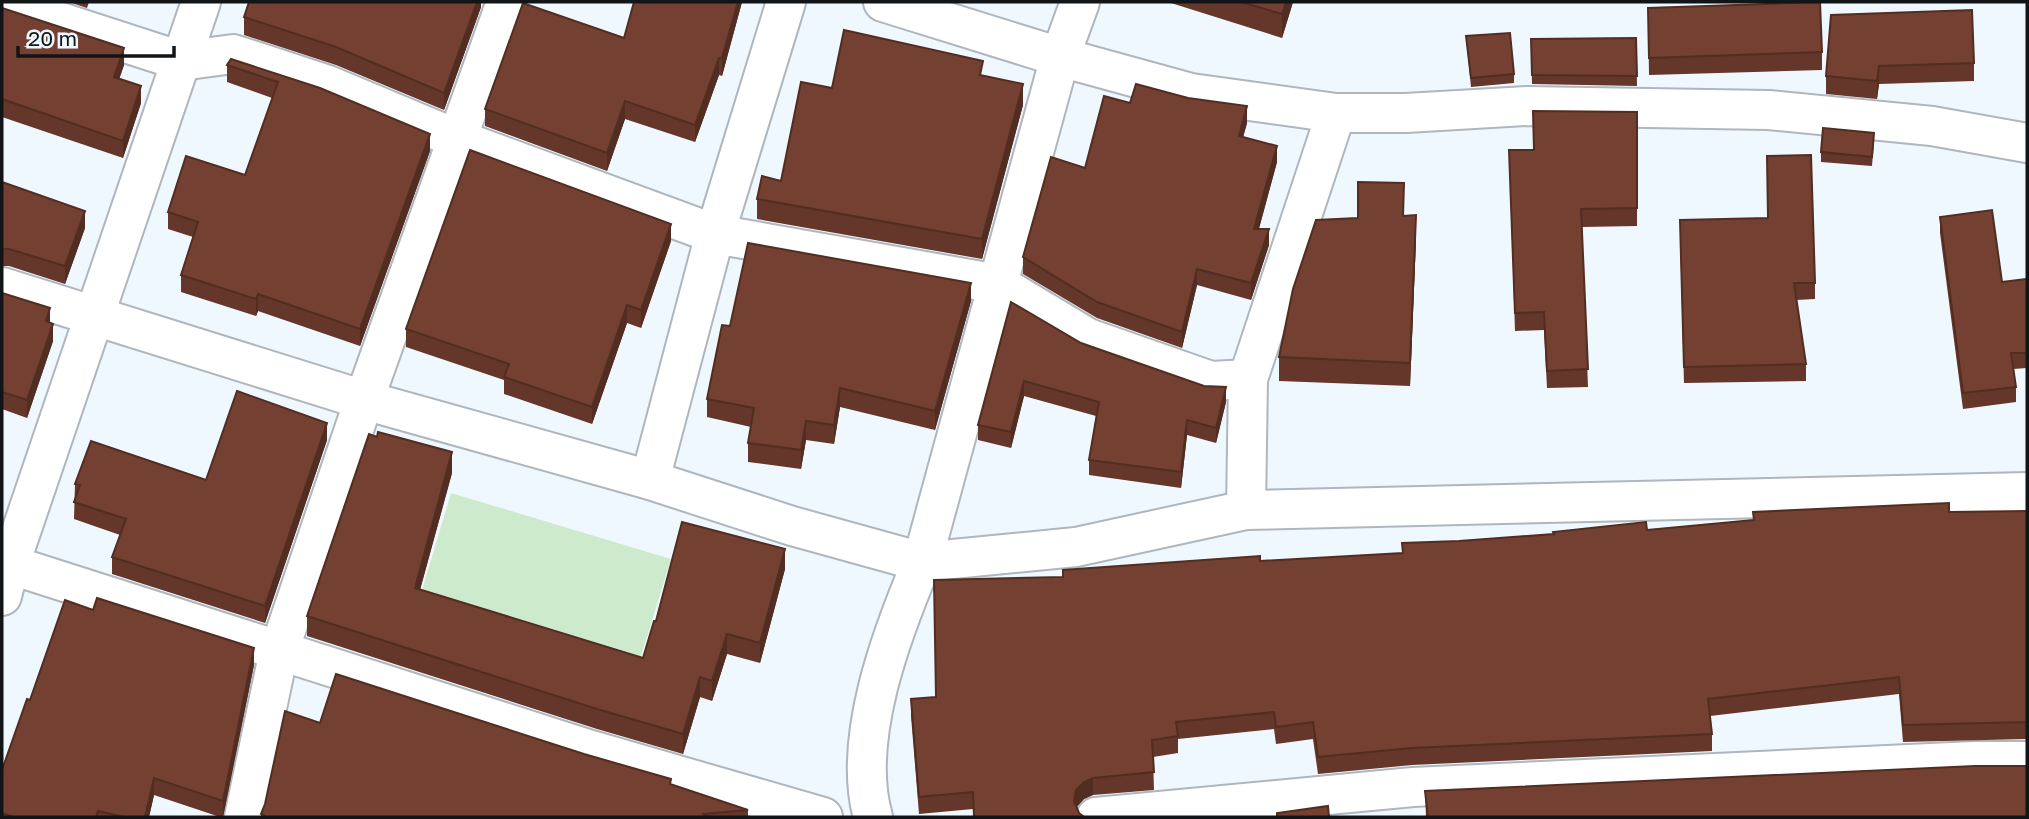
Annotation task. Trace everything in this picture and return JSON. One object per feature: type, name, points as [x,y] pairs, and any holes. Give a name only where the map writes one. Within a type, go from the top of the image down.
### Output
[{"type":"street","points":[[201,2],[5,574],[279,651],[591,750],[823,817]]},
{"type":"street","points":[[244,817],[279,651],[363,400],[506,2]]},
{"type":"street","points":[[650,480],[715,234],[786,2]]},
{"type":"street","points":[[883,2],[1060,57],[1191,93],[1336,113],[1406,113],[1527,106],[1769,110],[1932,126],[2027,144]]},
{"type":"street","points":[[873,817],[866,794],[870,732],[880,675],[922,562],[1060,57],[1080,2]]},
{"type":"street","points":[[2,3],[181,61],[233,54],[328,85],[457,139],[715,234],[998,284],[1088,338],[1211,381],[1248,379]]},
{"type":"street","points":[[1246,510],[1248,379],[1336,113]]},
{"type":"street","points":[[2,287],[363,400],[650,480],[792,526],[922,562],[1076,547],[1246,510],[2027,492]]},
{"type":"street","points":[[1096,817],[1413,787],[1974,761],[2027,761]]},
{"type":"green space","points":[[451,493],[671,559],[638,666],[419,600]]},
{"type":"building","points":[[249,2],[477,2],[444,93],[336,47],[244,17]]},
{"type":"building","points":[[634,2],[738,2],[722,58],[719,58],[695,125],[625,101],[607,153],[485,109],[523,3],[624,38]]},
{"type":"building","points":[[1241,2],[1286,2],[1282,14]]},
{"type":"building","points":[[1820,2],[1822,52],[1649,58],[1648,8]]},
{"type":"building","points":[[2,8],[124,48],[114,77],[141,86],[123,141],[2,99]]},
{"type":"building","points":[[1972,10],[1974,63],[1879,66],[1877,81],[1826,76],[1831,15]]},
{"type":"building","points":[[844,30],[983,61],[980,75],[1023,84],[982,239],[757,199],[762,176],[781,181],[801,82],[832,88]]},
{"type":"building","points":[[1510,33],[1514,74],[1471,78],[1466,36]]},
{"type":"building","points":[[1636,38],[1637,76],[1532,75],[1531,39]]},
{"type":"building","points":[[231,59],[320,88],[430,134],[360,329],[258,294],[256,299],[181,275],[198,222],[168,212],[186,156],[245,175],[278,82],[227,65]]},
{"type":"building","points":[[1136,84],[1188,98],[1247,106],[1239,136],[1277,146],[1254,229],[1269,229],[1251,283],[1197,269],[1182,332],[1097,302],[1023,257],[1051,157],[1085,168],[1104,96],[1130,103]]},
{"type":"building","points":[[1533,111],[1637,112],[1637,208],[1581,209],[1588,369],[1547,371],[1544,312],[1515,313],[1509,150],[1534,150]]},
{"type":"building","points":[[1823,128],[1874,133],[1872,157],[1821,152]]},
{"type":"building","points":[[470,150],[671,224],[641,310],[627,305],[592,407],[504,377],[509,364],[406,329]]},
{"type":"building","points":[[1811,155],[1815,283],[1794,283],[1806,364],[1684,367],[1680,220],[1768,218],[1767,156]]},
{"type":"building","points":[[2,182],[85,211],[65,266],[2,249]]},
{"type":"building","points":[[1358,182],[1404,183],[1403,216],[1416,215],[1410,363],[1279,357],[1293,289],[1316,220],[1358,218]]},
{"type":"building","points":[[1992,210],[2002,282],[2027,279],[2027,353],[2011,353],[2016,387],[1963,393],[1940,217]]},
{"type":"building","points":[[748,243],[971,283],[935,411],[840,388],[834,425],[806,421],[801,450],[748,443],[754,408],[707,399],[722,325],[730,326]]},
{"type":"building","points":[[2,293],[50,308],[46,321],[53,324],[27,400],[2,392]]},
{"type":"building","points":[[1011,302],[1081,343],[1204,386],[1226,387],[1216,428],[1187,420],[1181,472],[1089,460],[1099,402],[1024,381],[1011,432],[978,425]]},
{"type":"building","points":[[237,391],[327,423],[265,606],[112,557],[126,519],[74,502],[80,485],[75,484],[91,441],[206,480]]},
{"type":"building","points":[[378,432],[452,452],[415,588],[643,658],[656,621],[682,522],[785,549],[760,643],[727,634],[712,681],[700,677],[683,734],[307,616],[369,434],[377,437]]},
{"type":"building","points":[[1949,503],[1949,512],[2027,511],[2027,722],[1903,725],[1899,677],[1708,699],[1712,734],[1412,748],[1318,757],[1313,722],[1276,727],[1274,712],[1176,722],[1178,736],[1152,740],[1154,772],[1093,778],[1076,790],[1074,801],[1079,813],[1084,817],[974,817],[973,792],[919,797],[911,699],[936,697],[934,580],[1063,577],[1063,570],[1260,556],[1260,561],[1403,553],[1402,543],[1554,534],[1553,532],[1646,522],[1647,530],[1754,520],[1753,512]]},
{"type":"building","points":[[97,598],[254,648],[223,801],[154,778],[145,817],[125,817],[98,811],[96,817],[14,817],[2,813],[2,770],[65,600],[93,610]]},
{"type":"building","points":[[336,674],[584,754],[671,779],[670,784],[748,810],[702,814],[712,817],[263,817],[261,814],[285,711],[320,723]]},
{"type":"building","points":[[1975,766],[2027,766],[2027,817],[1428,817],[1425,791]]},
{"type":"building","points":[[1328,806],[1329,817],[1277,817],[1277,813]]}]
